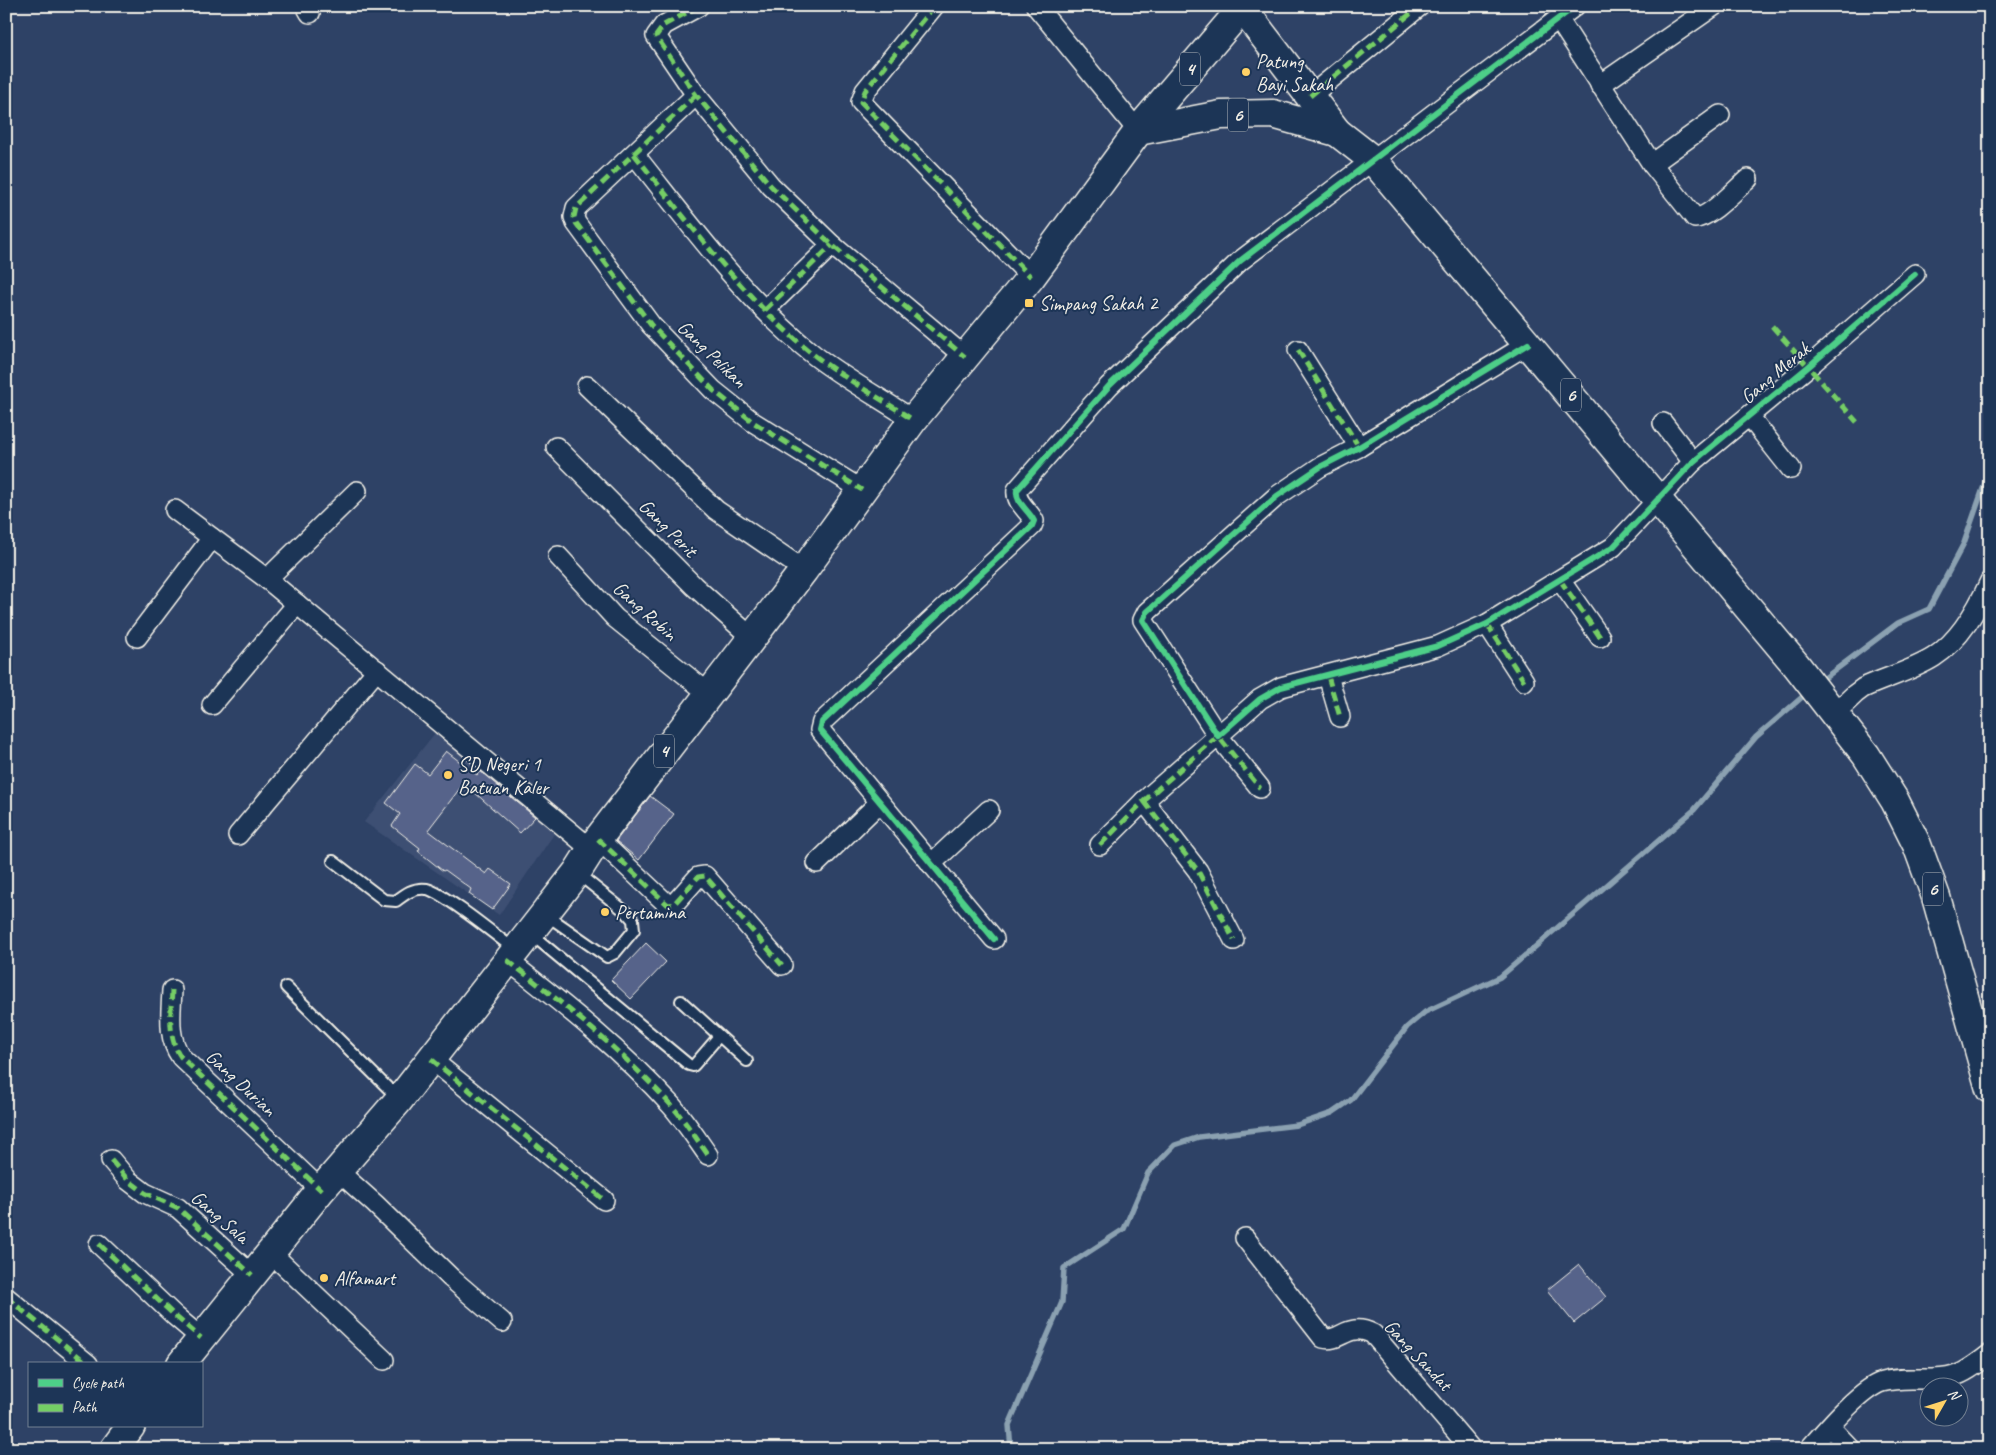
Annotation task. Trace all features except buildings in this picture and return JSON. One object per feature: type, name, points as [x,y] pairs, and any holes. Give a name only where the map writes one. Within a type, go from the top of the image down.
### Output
[{"type":"highway","name":"4","points":[[183,1362],[270,1252],[399,1100],[577,872],[594,844],[804,570],[913,420],[1031,278],[1138,131],[1244,7]]},
{"type":"highway","name":"6","points":[[1244,7],[1337,132],[1373,160],[1797,666],[1866,755],[1895,801],[1917,846],[1936,897],[1990,1089]]},
{"type":"highway","name":"6","points":[[1138,131],[1221,115],[1273,114],[1337,132]]},
{"type":"highway","points":[[114,1449],[130,1428]]},
{"type":"street","points":[[700,6],[664,25],[656,36],[696,95],[771,186],[832,245],[965,357]]},
{"type":"street","points":[[934,6],[865,91],[861,102],[1031,278]]},
{"type":"street","points":[[1036,6],[1138,131]]},
{"type":"street","points":[[1310,96],[1420,6]]},
{"type":"street","points":[[994,939],[878,803],[820,730],[822,722],[1032,526],[1034,522],[1032,518],[1017,499],[1017,490],[1109,386],[1240,262],[1575,6]]},
{"type":"street","points":[[1600,85],[1714,6]]},
{"type":"street","points":[[1559,20],[1652,164],[1695,218],[1701,218],[1748,179]]},
{"type":"street","points":[[696,95],[634,154],[719,260],[765,310],[815,355],[913,420]]},
{"type":"street","points":[[1652,164],[1720,115]]},
{"type":"street","name":"Gang Pelikan","points":[[634,154],[576,208],[574,217],[580,230],[651,325],[713,390],[754,422],[862,490]]},
{"type":"street","points":[[765,310],[832,245]]},
{"type":"street","name":"Gang Merak","points":[[1100,844],[1144,801],[1260,698],[1281,687],[1438,646],[1487,624],[1613,546],[1693,462],[1915,274]]},
{"type":"street","points":[[1260,788],[1218,736],[1143,620],[1144,616],[1276,496],[1320,467],[1359,447],[1528,344]]},
{"type":"street","points":[[1298,350],[1359,447]]},
{"type":"street","points":[[587,386],[716,510],[804,570]]},
{"type":"street","points":[[1749,416],[1791,469]]},
{"type":"street","points":[[1662,423],[1693,462]]},
{"type":"street","name":"Gang Perit","points":[[556,447],[694,586],[751,637]]},
{"type":"street","points":[[267,579],[357,491]]},
{"type":"street","points":[[174,510],[267,579],[668,904],[674,904],[698,877],[705,876],[782,965]]},
{"type":"street","points":[[137,637],[212,538]]},
{"type":"street","name":"Gang Robin","points":[[558,556],[615,618],[708,693]]},
{"type":"street","points":[[1560,580],[1600,637]]},
{"type":"street","points":[[1833,711],[1863,688],[1933,658],[1949,646],[1966,625],[1982,599],[1990,581]]},
{"type":"street","points":[[212,705],[298,604]]},
{"type":"street","points":[[1487,624],[1524,681]]},
{"type":"street","points":[[238,835],[377,670]]},
{"type":"street","points":[[1328,676],[1340,716]]},
{"type":"street","points":[[1144,801],[1198,871],[1234,940]]},
{"type":"street","points":[[816,863],[878,803]]},
{"type":"street","points":[[931,864],[989,810]]},
{"type":"street","points":[[524,939],[581,1018],[627,1060],[672,1106],[708,1155]]},
{"type":"street","name":"Gang Durian","points":[[172,990],[171,1033],[174,1047],[181,1057],[330,1180],[375,1204],[451,1278],[502,1322]]},
{"type":"street","points":[[431,1059],[604,1200]]},
{"type":"street","name":"Gang Sala","points":[[111,1160],[128,1180],[145,1193],[178,1208],[252,1275]]},
{"type":"street","name":"Gang Sandat","points":[[1245,1238],[1323,1338],[1332,1338],[1355,1329],[1373,1334],[1471,1449]]},
{"type":"street","points":[[98,1244],[201,1338]]},
{"type":"street","points":[[270,1252],[384,1360]]},
{"type":"street","points":[[6,1297],[86,1362]]},
{"type":"street","points":[[1809,1449],[1862,1394],[1880,1383],[1955,1376],[1990,1354]]},
{"type":"street","points":[[1830,1427],[1850,1449]]},
{"type":"lane","points":[[333,861],[384,900],[396,901],[414,889],[428,889],[524,939],[688,1065],[692,1066],[695,1064],[719,1036]]},
{"type":"lane","points":[[524,939],[607,957],[615,953],[634,930],[633,920],[626,912],[577,872]]},
{"type":"lane","points":[[286,987],[399,1100]]},
{"type":"lane","points":[[681,1001],[747,1061]]},
{"type":"shaded area","name":"SD Negeri 1 Batuan Kaler","points":[[439,728],[558,828],[499,915],[364,822]]},
{"type":"waterway","points":[[1818,683],[1898,623],[1929,609],[1964,543],[1985,483],[1990,452]]},
{"type":"waterway","points":[[1011,1449],[1009,1425],[1062,1302],[1064,1268],[1124,1229],[1148,1173],[1175,1145],[1199,1137],[1297,1125],[1332,1113],[1351,1100],[1407,1027],[1425,1012],[1500,977],[1694,810],[1756,737],[1808,692]]},
{"type":"marked path","points":[[699,6],[664,25],[656,36],[696,95],[771,186],[832,245],[965,357]]},
{"type":"marked path","points":[[934,6],[865,91],[861,102],[1031,277]]},
{"type":"marked path","points":[[1310,96],[1420,6]]},
{"type":"marked path","points":[[696,95],[576,208],[574,217],[576,223],[651,325],[713,390],[753,422],[862,490]]},
{"type":"marked path","points":[[634,154],[719,260],[764,310],[788,333],[826,364],[913,420]]},
{"type":"marked path","points":[[765,310],[832,245]]},
{"type":"marked path","points":[[1772,326],[1857,422]]},
{"type":"marked path","points":[[1298,350],[1359,447]]},
{"type":"marked path","points":[[1560,580],[1600,637]]},
{"type":"marked path","points":[[1487,624],[1524,681]]},
{"type":"marked path","points":[[1328,676],[1340,717]]},
{"type":"marked path","points":[[1100,845],[1144,801],[1218,736],[1260,788]]},
{"type":"marked path","points":[[1144,801],[1198,871],[1234,940]]},
{"type":"marked path","points":[[598,839],[668,905],[674,904],[698,877],[705,876],[782,965]]},
{"type":"marked path","points":[[507,960],[571,1011],[633,1066],[676,1111],[708,1155]]},
{"type":"marked path","points":[[172,990],[172,1033],[181,1057],[321,1190]]},
{"type":"marked path","points":[[431,1059],[604,1200]]},
{"type":"marked path","points":[[111,1160],[128,1180],[145,1193],[178,1208],[252,1275]]},
{"type":"marked path","points":[[99,1244],[201,1338]]},
{"type":"marked path","points":[[6,1297],[86,1362]]},
{"type":"cycle path","points":[[994,939],[820,730],[822,722],[1032,526],[1034,521],[1020,503],[1017,490],[1109,386],[1240,261],[1575,6]]},
{"type":"cycle path","points":[[1528,344],[1359,447],[1320,467],[1277,496],[1147,612],[1143,620],[1218,736],[1260,699],[1281,687],[1438,646],[1487,624],[1613,547],[1693,462],[1808,367],[1915,274]]},
{"type":"place","name":"Patung Bayi Sakah","points":[[1246,72]]},
{"type":"place","name":"Simpang Sakah 2","points":[[1029,303]]},
{"type":"place","name":"SD Negeri 1 Batuan Kaler","points":[[448,775]]},
{"type":"place","name":"Pertamina","points":[[605,912]]},
{"type":"place","name":"Alfamart","points":[[324,1278]]}]
